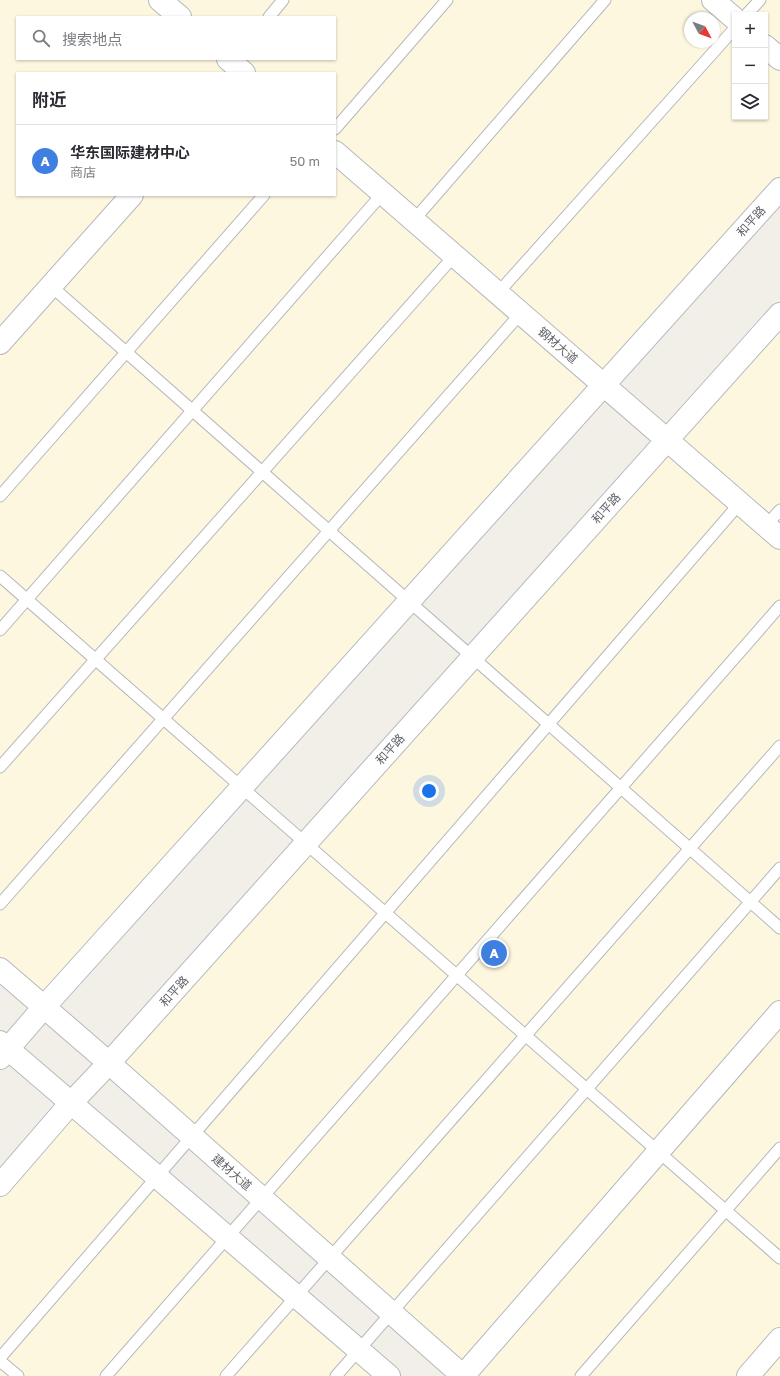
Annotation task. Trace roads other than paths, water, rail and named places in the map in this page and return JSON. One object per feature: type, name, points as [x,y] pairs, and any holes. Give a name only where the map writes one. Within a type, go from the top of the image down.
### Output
[{"type":"street","points":[[160,0],[179,16]]},
{"type":"street","points":[[713,0],[732,16]]},
{"type":"street","points":[[767,48],[780,59]]},
{"type":"street","name":"钢材大道","points":[[336,153],[773,532]]},
{"type":"street","name":"和平路","points":[[3,1049],[44,1007],[780,189]]},
{"type":"street","points":[[0,343],[131,196]]},
{"type":"street","name":"和平路","points":[[0,1185],[71,1103],[109,1063],[780,314]]},
{"type":"street","name":"建材大道","points":[[0,969],[109,1063],[463,1376]]},
{"type":"street","points":[[463,1376],[780,1012]]},
{"type":"street","points":[[3,1049],[71,1103],[389,1376]]},
{"type":"street","points":[[748,1376],[780,1340]]},
{"type":"lane","points":[[270,16],[283,0]]},
{"type":"lane","points":[[336,128],[447,0]]},
{"type":"lane","points":[[414,220],[606,0]]},
{"type":"lane","points":[[749,12],[760,0]]},
{"type":"lane","points":[[498,294],[732,31]]},
{"type":"lane","points":[[0,630],[383,193]]},
{"type":"lane","points":[[0,496],[263,196]]},
{"type":"lane","points":[[0,767],[454,256]]},
{"type":"lane","points":[[51,286],[408,602],[780,928]]},
{"type":"lane","points":[[0,904],[521,313]]},
{"type":"lane","points":[[18,1376],[0,1359],[740,503]]},
{"type":"lane","points":[[773,532],[780,510]]},
{"type":"lane","points":[[0,576],[780,1258]]},
{"type":"lane","points":[[106,1376],[780,606]]},
{"type":"lane","points":[[226,1376],[780,746]]},
{"type":"lane","points":[[336,1376],[780,868]]},
{"type":"lane","points":[[581,1376],[780,1148]]},
{"type":"place","name":"华东国际建材中心","points":[[494,953]]}]
